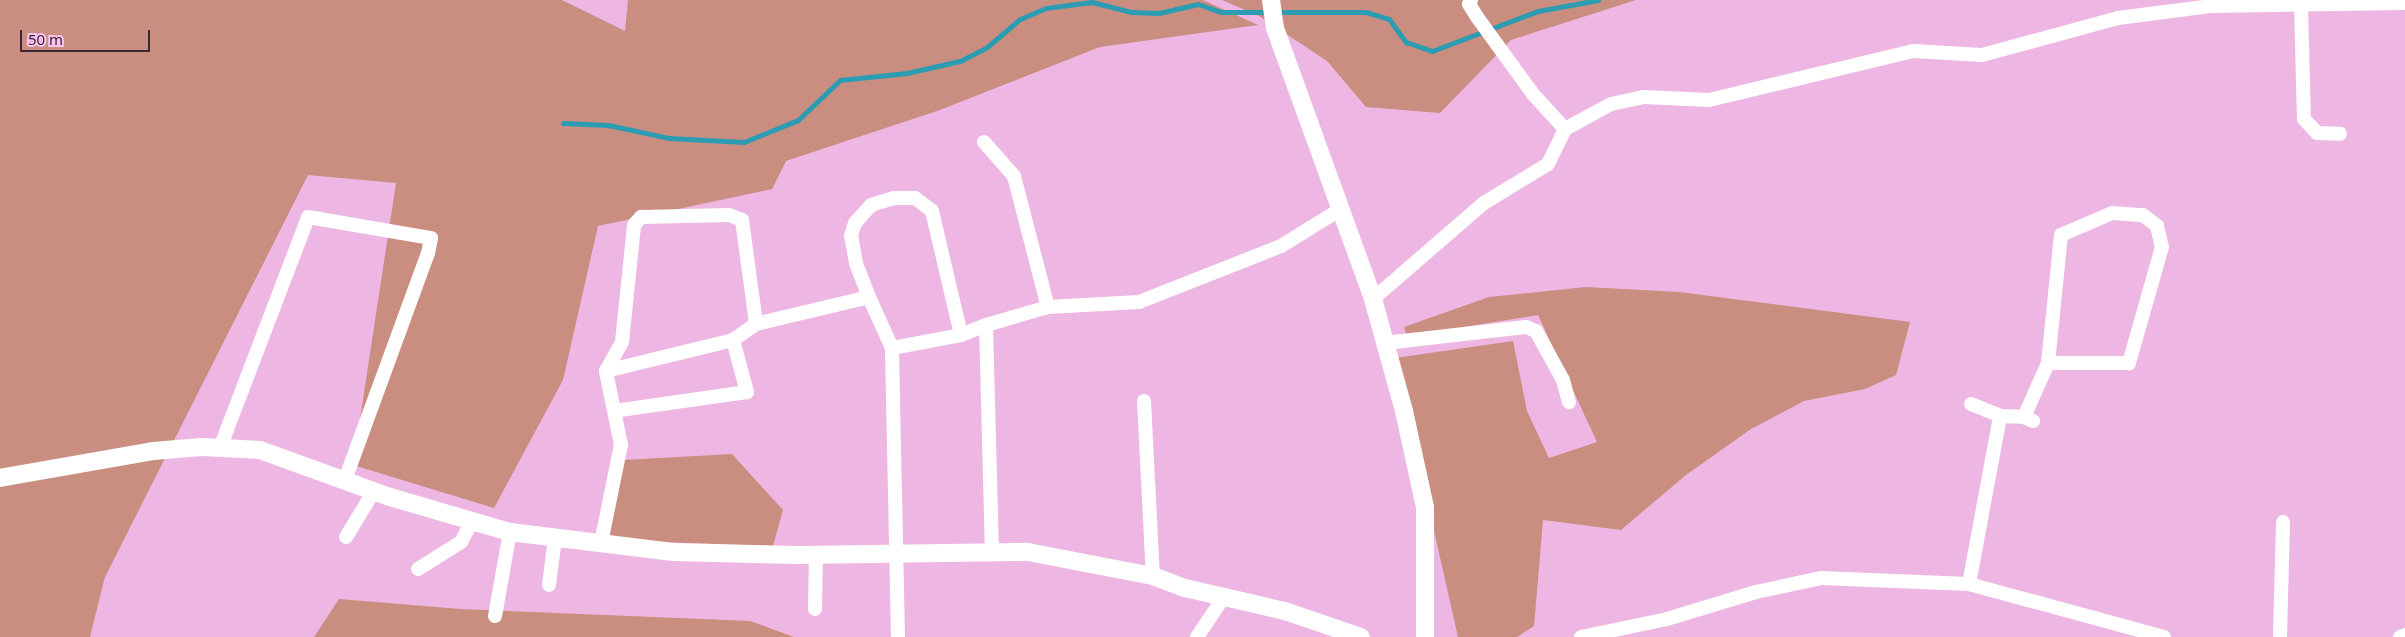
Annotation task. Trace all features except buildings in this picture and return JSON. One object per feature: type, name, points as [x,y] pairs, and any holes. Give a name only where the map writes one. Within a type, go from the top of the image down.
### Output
[{"type":"street","points":[[1271,0],[1276,28],[1373,299],[1425,507],[1425,637]]},
{"type":"street","points":[[1471,0],[1469,4],[1477,17],[1504,50],[1533,94],[1565,129]]},
{"type":"street","points":[[1373,299],[1484,202],[1548,164],[1565,129],[1611,104],[1644,97],[1709,100],[1913,51],[1982,55],[2118,18],[2212,6],[2405,3]]},
{"type":"street","points":[[2301,6],[2304,119],[2316,133],[2340,134]]},
{"type":"street","points":[[984,142],[1014,176],[1048,307]]},
{"type":"street","points":[[898,637],[892,348],[869,297],[851,236],[855,223],[871,205],[894,198],[915,198],[932,211],[961,336]]},
{"type":"street","points":[[892,348],[961,336],[986,325],[1048,307],[1139,302],[1281,246],[1341,209]]},
{"type":"street","points":[[1971,404],[2000,416],[2029,419],[2048,363],[2060,235],[2112,213],[2143,215],[2157,226],[2162,247],[2129,363],[2048,363]]},
{"type":"street","points":[[601,543],[621,445],[606,370],[622,342],[634,225],[641,217],[729,215],[742,220],[756,324]]},
{"type":"street","points":[[220,448],[308,217],[431,238],[428,254],[345,480]]},
{"type":"street","points":[[606,370],[733,340],[756,324],[869,297]]},
{"type":"street","points":[[986,325],[992,553]]},
{"type":"street","points":[[1385,343],[1526,327],[1536,331],[1563,380],[1569,402]]},
{"type":"street","points":[[614,411],[747,392],[733,340]]},
{"type":"street","points":[[1144,400],[1153,576]]},
{"type":"street","points":[[1969,584],[2000,416]]},
{"type":"street","points":[[0,478],[153,451],[220,448],[260,450],[374,491],[510,532],[673,552],[816,554],[1028,552],[1153,576],[1185,588],[1285,611],[1361,637]]},
{"type":"street","points":[[346,537],[374,491]]},
{"type":"street","points":[[418,569],[461,542],[472,521]]},
{"type":"street","points":[[2280,637],[2282,522]]},
{"type":"street","points":[[495,616],[510,532]]},
{"type":"street","points":[[549,585],[555,538]]},
{"type":"street","points":[[815,609],[816,554]]},
{"type":"street","points":[[1581,637],[1667,619],[1756,592],[1821,578],[1969,584],[2033,604],[2164,637]]},
{"type":"street","points":[[1197,637],[1224,597]]},
{"type":"street","points":[[2400,637],[2405,635]]},
{"type":"shaded area","points":[[0,0],[562,0],[625,31],[628,0],[1203,0],[1258,25],[1100,47],[940,110],[786,161],[772,189],[598,226],[563,380],[494,508],[353,465],[396,183],[308,175],[105,577],[90,637],[0,637]]},
{"type":"shaded area","points":[[1222,0],[1636,0],[1511,40],[1440,113],[1366,107],[1327,61],[1259,16]]},
{"type":"shaded area","points":[[1586,287],[1679,292],[1910,322],[1896,375],[1865,389],[1804,401],[1751,429],[1686,475],[1621,530],[1543,520],[1534,626],[1517,637],[1458,637],[1395,358],[1513,341],[1527,411],[1549,458],[1597,442],[1538,315],[1407,336],[1404,327],[1489,297]]},
{"type":"shaded area","points":[[732,454],[783,510],[773,546],[607,540],[624,460]]},
{"type":"shaded area","points":[[339,599],[460,609],[750,621],[794,637],[314,637]]},
{"type":"waterway","points":[[563,123],[608,125],[669,138],[744,142],[798,120],[840,80],[907,73],[960,61],[987,47],[1020,19],[1046,8],[1092,2],[1131,12],[1159,13],[1198,4],[1221,12],[1366,12],[1389,19],[1406,42],[1432,51],[1538,11],[1598,0]]}]
